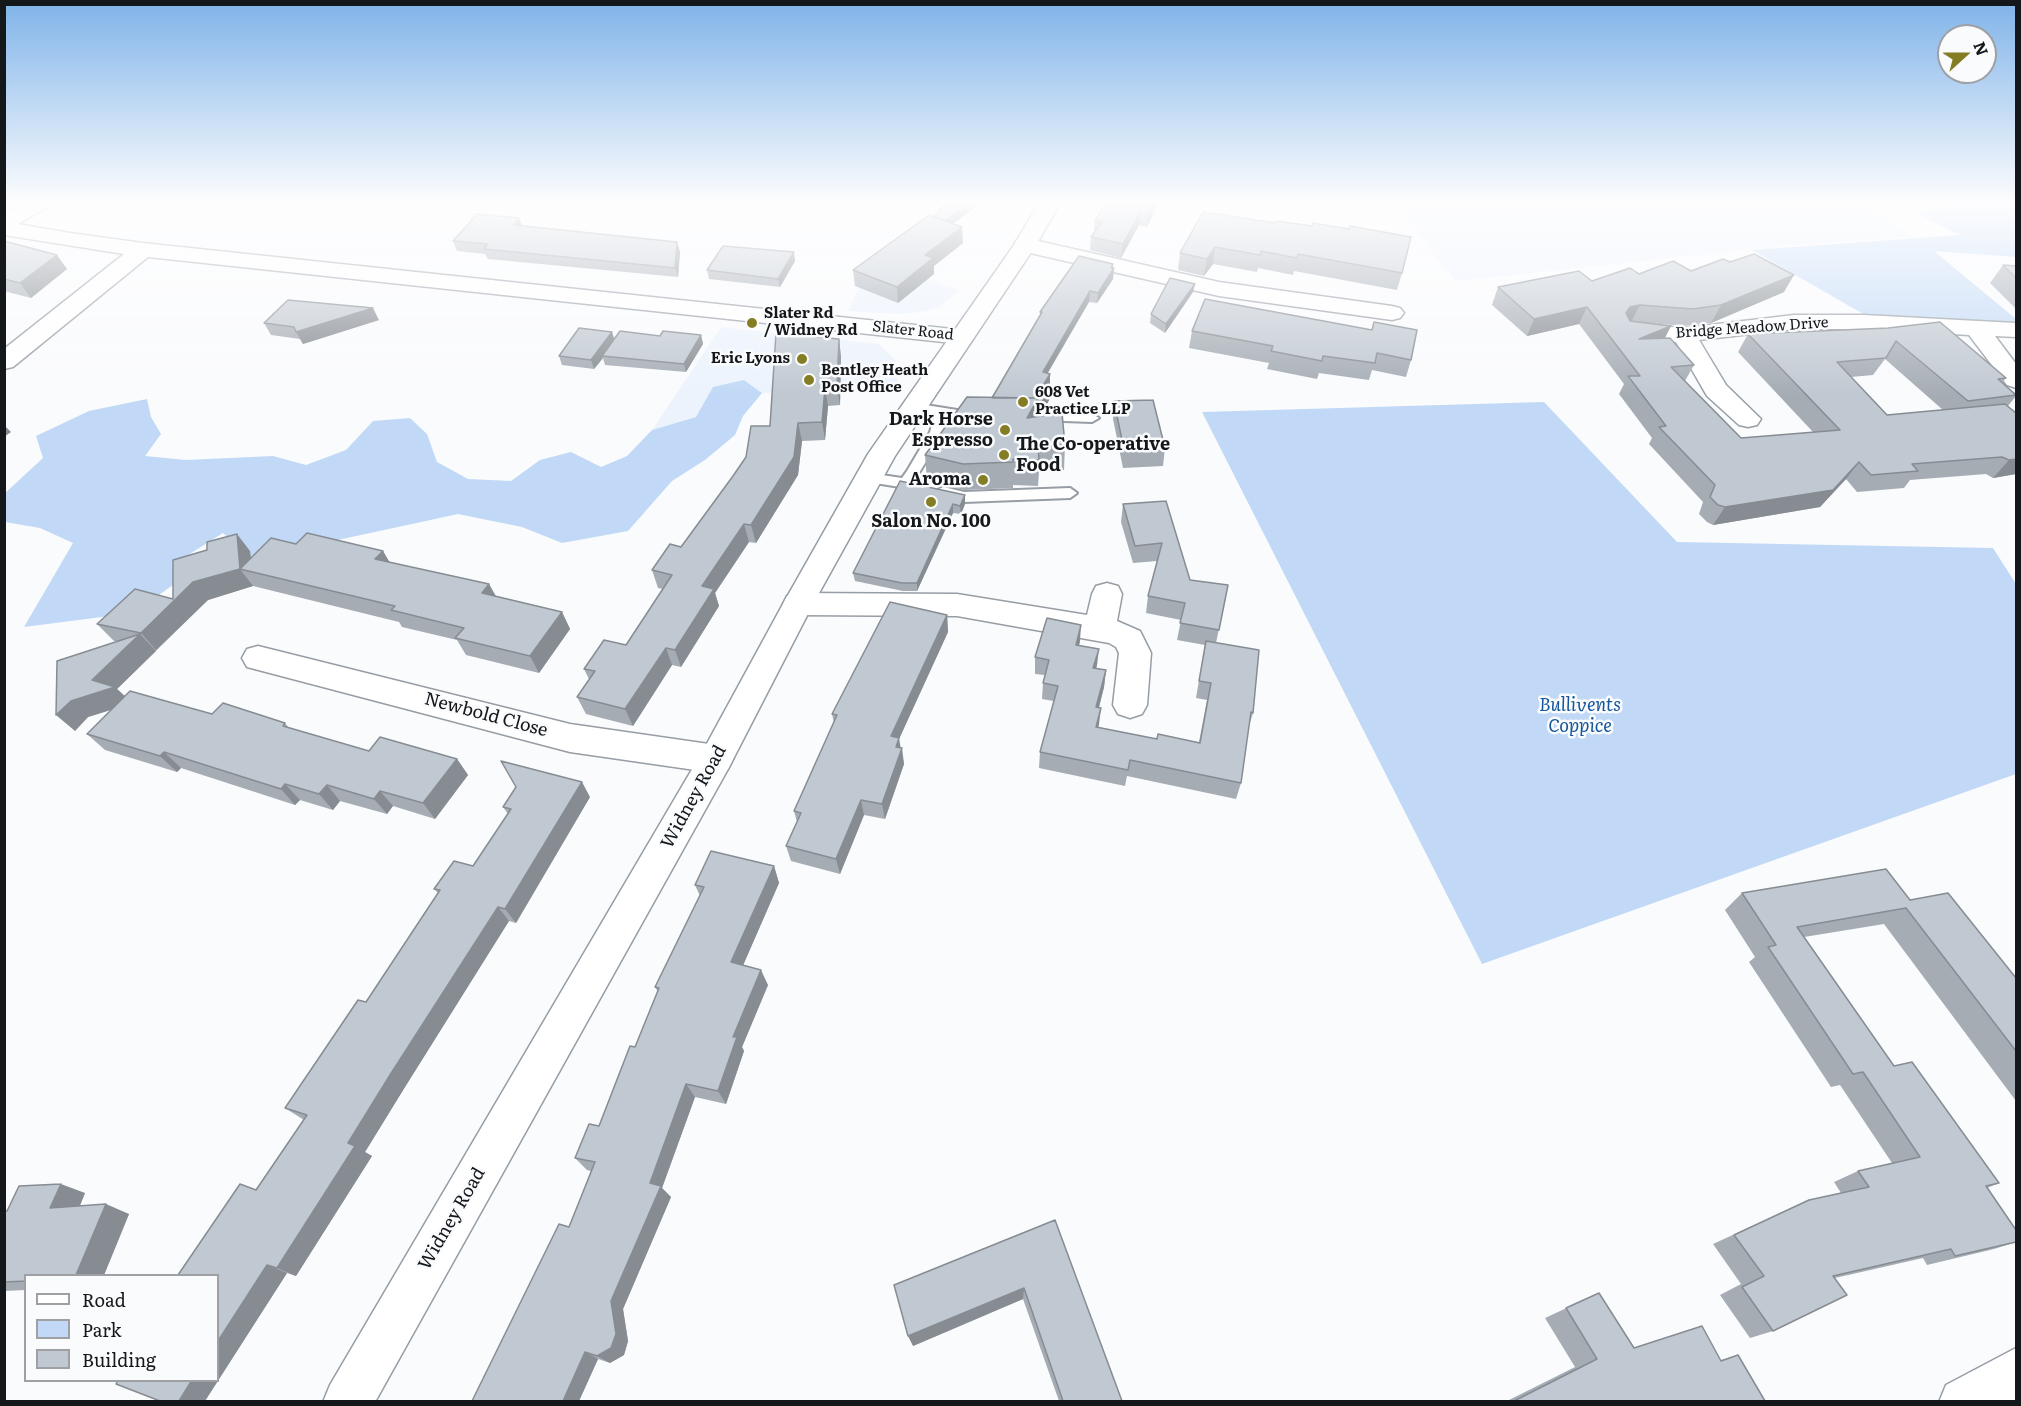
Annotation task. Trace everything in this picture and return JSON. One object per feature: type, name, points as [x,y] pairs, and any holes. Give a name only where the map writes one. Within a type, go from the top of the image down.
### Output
[{"type":"street","points":[[4,362],[124,266]]},
{"type":"street","name":"Slater Road","points":[[290,266],[962,337]]},
{"type":"street","name":"Widney Road","points":[[347,1401],[716,759],[868,478],[927,410],[962,337],[1010,266]]},
{"type":"street","points":[[1115,266],[1334,312],[1392,313]]},
{"type":"street","name":"Bridge Meadow Drive","points":[[1631,331],[1684,334],[1794,322],[1864,322],[2016,330]]},
{"type":"street","points":[[1977,329],[2016,380]]},
{"type":"street","points":[[1684,334],[1716,390],[1748,420]]},
{"type":"street","points":[[1100,629],[1107,594]]},
{"type":"street","points":[[798,604],[957,606],[1116,632],[1129,639],[1135,653],[1130,705]]},
{"type":"street","name":"Newbold Close","points":[[258,658],[375,686],[570,738],[716,759]]},
{"type":"street","points":[[1963,1401],[2016,1372]]},
{"type":"lane","points":[[927,410],[969,417],[991,417]]},
{"type":"lane","points":[[906,483],[937,432],[927,410]]},
{"type":"lane","points":[[1025,417],[1092,418]]},
{"type":"lane","points":[[868,478],[906,483],[964,497],[1070,493]]},
{"type":"shaded area","points":[[868,266],[890,266],[959,290],[939,308],[925,311],[901,314],[848,311]]},
{"type":"shaded area","points":[[1443,266],[1599,266],[1455,281]]},
{"type":"shaded area","points":[[721,327],[879,344],[896,361],[898,386],[762,393],[744,380],[696,417],[652,430]]},
{"type":"green space","points":[[1779,266],[1952,266],[2016,319],[2016,324],[1865,315]]},
{"type":"green space","points":[[744,380],[762,393],[743,416],[735,435],[705,460],[672,481],[628,531],[562,543],[522,527],[458,514],[250,559],[223,533],[188,555],[186,576],[133,613],[24,627],[73,543],[40,528],[5,522],[4,494],[43,458],[36,436],[89,411],[147,399],[151,417],[161,434],[145,456],[186,460],[273,456],[306,465],[346,450],[373,421],[410,418],[427,434],[437,462],[468,479],[511,481],[540,460],[571,452],[601,467],[627,456],[652,430],[696,417],[713,387]]},
{"type":"green space","name":"Bullivents Coppice","points":[[1544,402],[1677,542],[1993,548],[2016,584],[2016,774],[1482,964],[1202,412]]},
{"type":"building","points":[[4,266],[43,266],[20,283],[4,279]]},
{"type":"building","points":[[651,266],[675,266],[675,268]]},
{"type":"building","points":[[710,266],[786,266],[778,279],[707,270]]},
{"type":"building","points":[[859,266],[924,266],[897,287],[853,270]]},
{"type":"building","points":[[1072,266],[1112,266],[1111,268],[1114,268],[1098,293],[1090,291],[1043,372],[1050,374],[1044,384],[1051,386],[1043,401],[1038,401],[1038,398],[992,398],[1042,312],[1040,312]]},
{"type":"building","points":[[1362,266],[1404,266],[1402,273]]},
{"type":"building","points":[[1661,266],[1681,266],[1691,271],[1705,266],[1776,266],[1794,275],[1721,305],[1693,309],[1640,305],[1630,307],[1626,313],[1630,321],[1671,326],[1639,339],[1670,338],[1694,365],[1671,367],[1741,438],[1840,430],[1748,334],[1888,328],[1940,322],[2006,378],[1998,379],[2016,395],[1968,401],[1896,341],[1886,358],[1837,362],[1887,415],[2005,404],[2016,413],[2016,459],[2009,460],[2002,457],[1912,464],[1918,471],[1871,475],[1859,462],[1833,490],[1725,507],[1718,505],[1710,497],[1715,485],[1659,427],[1666,426],[1628,376],[1640,376],[1587,307],[1534,319],[1498,287],[1579,271],[1592,281],[1630,268],[1639,274]]},
{"type":"building","points":[[2004,266],[2016,266],[2016,278]]},
{"type":"building","points":[[1170,278],[1195,284],[1166,324],[1151,314]]},
{"type":"building","points":[[1205,299],[1372,330],[1374,322],[1417,330],[1411,360],[1377,353],[1375,363],[1323,356],[1322,361],[1271,351],[1273,346],[1192,331]]},
{"type":"building","points":[[288,300],[373,308],[296,332],[294,327],[264,323]]},
{"type":"building","points":[[579,328],[612,332],[591,360],[559,356]]},
{"type":"building","points":[[620,331],[660,336],[663,331],[701,335],[684,364],[602,356]]},
{"type":"building","points":[[776,333],[839,339],[837,387],[825,388],[822,422],[798,423],[794,457],[751,525],[744,524],[702,586],[714,589],[675,650],[666,648],[625,709],[577,697],[595,671],[584,669],[604,640],[626,645],[672,575],[652,570],[670,544],[681,547],[733,476],[746,457],[751,426],[770,426]]},
{"type":"building","points":[[967,397],[1038,398],[1027,418],[1062,413],[1065,445],[1038,446],[1039,460],[1013,459],[1013,462],[963,464],[925,455]]},
{"type":"building","points":[[1153,400],[1165,448],[1124,450],[1114,401]]},
{"type":"building","points":[[900,481],[965,495],[960,506],[953,504],[917,583],[902,583],[853,573]]},
{"type":"building","points":[[1166,501],[1190,580],[1228,585],[1219,630],[1180,623],[1185,603],[1148,596],[1162,543],[1135,546],[1123,504]]},
{"type":"building","points":[[307,533],[383,551],[375,559],[489,584],[482,593],[562,612],[530,656],[455,638],[464,628],[391,610],[395,606],[240,569],[271,538],[296,544]]},
{"type":"building","points":[[237,534],[240,569],[193,582],[141,633],[97,624],[135,589],[173,599],[173,560],[207,550],[207,542]]},
{"type":"building","points":[[890,602],[947,615],[891,736],[899,738],[896,747],[902,748],[882,804],[861,800],[836,859],[786,846],[801,813],[794,811],[837,715],[832,714]]},
{"type":"building","points":[[1047,618],[1081,625],[1076,645],[1099,649],[1093,668],[1106,670],[1096,707],[1101,708],[1096,727],[1157,739],[1158,734],[1200,743],[1211,683],[1199,681],[1206,641],[1259,650],[1253,713],[1251,712],[1241,783],[1130,760],[1128,770],[1040,752],[1058,686],[1043,683],[1049,660],[1035,657]]},
{"type":"building","points":[[140,634],[92,680],[115,687],[71,701],[56,715],[57,661]]},
{"type":"building","points":[[130,691],[212,714],[223,703],[285,723],[283,726],[369,751],[380,737],[457,759],[423,803],[380,791],[374,799],[327,785],[319,794],[285,784],[281,789],[164,752],[160,756],[87,734]]},
{"type":"building","points":[[501,761],[582,782],[505,909],[498,907],[390,1075],[348,1143],[355,1146],[277,1268],[267,1265],[219,1339],[219,1274],[179,1274],[240,1184],[256,1190],[307,1115],[285,1108],[358,1000],[366,1002],[440,890],[434,889],[454,861],[473,866],[511,809],[503,807],[516,787]]},
{"type":"building","points":[[711,851],[774,866],[731,962],[761,970],[733,1037],[737,1037],[718,1091],[686,1084],[650,1183],[661,1186],[611,1301],[616,1334],[611,1348],[597,1356],[585,1352],[563,1401],[472,1401],[559,1224],[569,1227],[595,1162],[575,1158],[589,1124],[599,1126],[630,1046],[635,1047],[659,988],[655,987],[704,887],[695,885]]},
{"type":"building","points":[[1886,869],[1910,900],[1948,893],[2016,978],[2016,1051],[1906,908],[1797,927],[1894,1066],[1912,1062],[1999,1183],[1986,1186],[2016,1230],[2016,1242],[1955,1256],[1951,1249],[1833,1276],[1847,1295],[1773,1331],[1742,1287],[1764,1276],[1734,1235],[1809,1200],[1869,1187],[1858,1171],[1920,1157],[1863,1072],[1853,1074],[1768,947],[1776,945],[1742,893]]},
{"type":"building","points":[[61,1184],[50,1208],[106,1204],[76,1274],[24,1274],[24,1281],[4,1282],[4,1211],[7,1211],[19,1186]]},
{"type":"building","points":[[1055,1220],[1122,1401],[1063,1401],[1024,1288],[908,1336],[894,1285]]},
{"type":"building","points":[[1599,1293],[1634,1348],[1702,1326],[1721,1361],[1738,1355],[1765,1401],[1514,1401],[1597,1359],[1566,1308]]},
{"type":"building","points":[[117,1382],[191,1382],[179,1401],[160,1401],[116,1384]]},
{"type":"place","name":"Slater Rd / Widney Rd","points":[[752,323]]},
{"type":"place","name":"Eric Lyons","points":[[802,359]]},
{"type":"place","name":"Bentley Heath Post Office","points":[[809,380]]},
{"type":"place","name":"608 Vet Practice LLP","points":[[1023,402]]},
{"type":"place","name":"Dark Horse Espresso","points":[[1005,430]]},
{"type":"place","name":"The Co-operative Food","points":[[1004,455]]},
{"type":"place","name":"Aroma","points":[[983,480]]},
{"type":"place","name":"Salon No. 100","points":[[931,502]]}]
